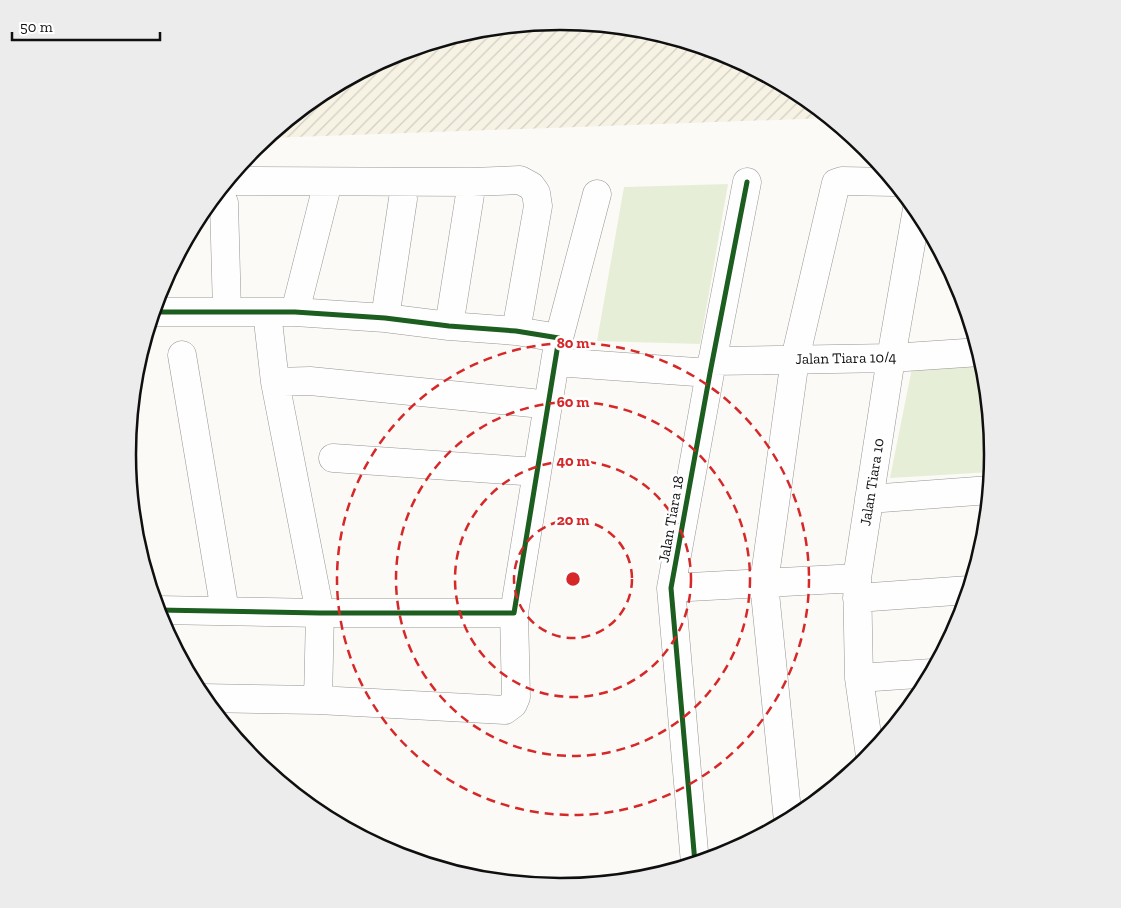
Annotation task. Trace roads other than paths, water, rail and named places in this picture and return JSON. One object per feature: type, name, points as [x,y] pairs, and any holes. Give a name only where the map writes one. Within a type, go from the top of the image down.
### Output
[{"type":"street","points":[[227,192],[328,182],[520,180],[531,186],[536,193],[538,206],[516,331]]},
{"type":"street","points":[[787,812],[764,583],[795,359],[836,183],[842,181],[885,182]]},
{"type":"street","points":[[295,312],[328,182]]},
{"type":"street","points":[[450,326],[472,182]]},
{"type":"street","name":"Jalan Tiara 18","points":[[694,856],[671,588],[711,367],[748,182]]},
{"type":"street","points":[[226,194],[227,311]]},
{"type":"street","points":[[214,698],[318,700],[505,710],[513,704],[516,697],[514,613],[557,350],[597,194]]},
{"type":"street","points":[[385,318],[403,198]]},
{"type":"street","name":"Jalan Tiara 10","points":[[868,745],[859,678],[857,588],[891,358],[915,221]]},
{"type":"street","name":"Jalan Tiara 10/4","points":[[163,308],[295,312],[385,318],[450,326],[516,331],[557,350],[711,367],[795,359],[891,358],[972,353]]},
{"type":"street","points":[[266,312],[275,382],[320,613],[318,700]]},
{"type":"street","points":[[182,355],[225,611]]},
{"type":"street","points":[[275,382],[310,380],[532,403]]},
{"type":"street","points":[[333,458],[537,472]]},
{"type":"street","points":[[869,499],[983,491]]},
{"type":"street","points":[[671,588],[764,583],[857,588],[962,590]]},
{"type":"street","points":[[167,610],[320,613],[514,613]]},
{"type":"street","points":[[859,678],[923,674]]}]
